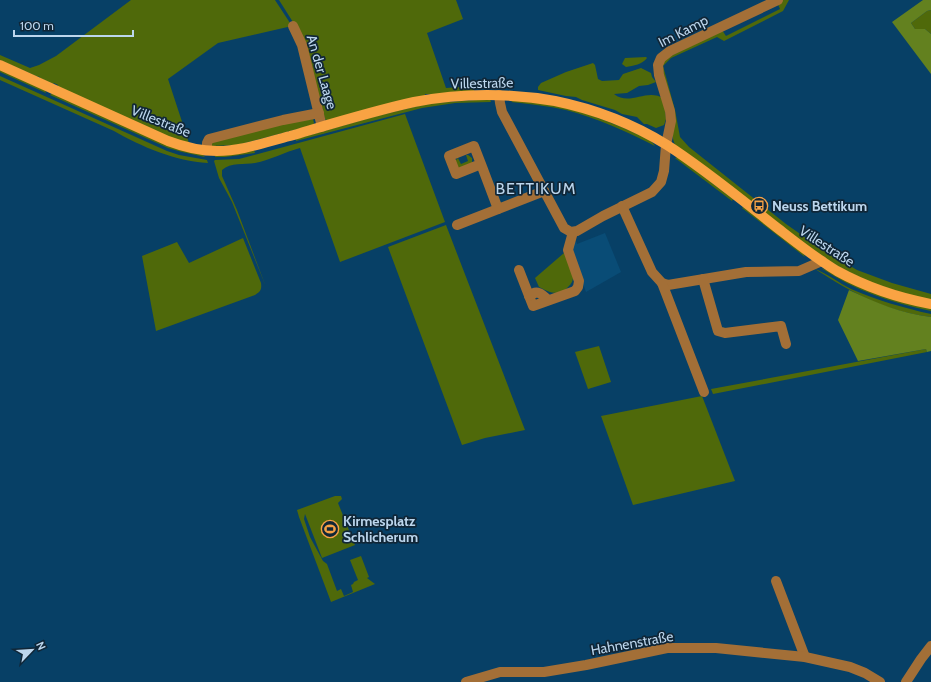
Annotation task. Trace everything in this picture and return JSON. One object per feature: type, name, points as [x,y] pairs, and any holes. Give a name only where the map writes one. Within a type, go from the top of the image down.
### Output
[{"type":"main road","name":"Villestraße","points":[[0,65],[168,141],[184,146],[219,151],[244,148],[420,101],[442,98],[500,95],[554,101],[594,111],[634,128],[666,145],[710,176],[822,261],[843,274],[871,287],[910,300],[931,304]]},
{"type":"street","name":"Im Kamp","points":[[666,145],[670,130],[671,116],[659,75],[658,60],[670,51],[778,0]]},
{"type":"street","name":"An der Laage","points":[[293,26],[302,45],[322,127]]},
{"type":"street","points":[[500,95],[502,112],[544,191],[564,228],[573,232]]},
{"type":"street","points":[[207,150],[207,143],[209,139],[283,120],[319,113]]},
{"type":"street","points":[[519,270],[533,306],[572,292],[578,287],[579,281],[568,248],[573,232],[648,194],[658,187],[664,171],[666,145]]},
{"type":"street","points":[[481,164],[498,209]]},
{"type":"street","points":[[457,225],[544,191]]},
{"type":"street","points":[[622,206],[647,264],[654,276],[662,283],[704,392]]},
{"type":"street","points":[[662,283],[673,285],[746,272],[799,271],[822,261]]},
{"type":"street","points":[[703,279],[718,331],[725,333],[781,326],[786,344]]},
{"type":"street","points":[[776,581],[805,658]]},
{"type":"street","points":[[906,682],[931,646]]},
{"type":"street","name":"Hahnenstraße","points":[[466,682],[495,673],[544,672],[667,648],[716,648],[805,658],[850,667],[865,673],[880,682]]},
{"type":"shaded area","points":[[605,233],[621,272],[586,292],[570,248],[576,241],[577,244]]},
{"type":"green space","points":[[131,0],[275,0],[292,26],[218,43],[168,79],[189,143],[172,138],[58,87],[58,85],[54,83],[53,84],[0,60],[0,55],[30,68],[39,65],[56,56]]},
{"type":"green space","points":[[279,0],[456,0],[463,19],[427,33],[446,88],[474,86],[474,91],[431,95],[425,94],[425,96],[328,121],[325,119],[303,38]]},
{"type":"green space","points":[[781,0],[789,0],[783,11],[724,41],[717,37],[671,58],[663,66],[675,110],[680,137],[689,147],[786,224],[823,250],[857,270],[892,283],[931,294],[931,300],[876,284],[855,275],[822,256],[760,209],[760,207],[756,204],[754,205],[675,145],[673,139],[673,118],[661,61],[722,30],[726,36],[780,9],[777,2]]},
{"type":"green space","points":[[923,0],[931,0],[931,10],[927,11],[911,23],[915,29],[925,29],[931,34],[931,74],[892,22]]},
{"type":"green space","points":[[931,10],[931,34],[925,29],[915,29],[911,23],[927,11]]},
{"type":"green space","points":[[625,58],[647,58],[643,62],[635,65],[626,67],[622,64]]},
{"type":"green space","points":[[593,63],[595,65],[598,79],[602,81],[619,80],[623,74],[641,68],[651,73],[656,82],[639,86],[627,93],[614,94],[626,99],[651,95],[664,99],[666,119],[664,125],[656,128],[644,124],[637,117],[622,114],[615,110],[576,97],[538,90],[541,83],[566,72]]},
{"type":"green space","points":[[0,70],[45,90],[46,93],[0,72]]},
{"type":"green space","points":[[0,76],[167,151],[179,155],[207,160],[208,163],[183,159],[147,148],[114,131],[0,80]]},
{"type":"green space","points":[[53,93],[202,154],[205,157],[168,148],[50,95]]},
{"type":"green space","points":[[490,99],[491,102],[455,103],[422,108],[296,141],[296,139],[418,106],[434,103]]},
{"type":"green space","points":[[514,100],[564,107],[585,113],[615,124],[643,137],[651,141],[655,146],[622,130],[589,117],[566,110],[511,102]]},
{"type":"green space","points":[[405,114],[445,222],[340,262],[300,148],[261,162],[233,165],[222,170],[222,176],[237,210],[266,287],[232,202],[219,178],[214,161],[239,159]]},
{"type":"green space","points":[[313,119],[313,125],[237,145],[211,146],[213,141],[284,123]]},
{"type":"green space","points":[[254,150],[255,153],[215,157],[215,155]]},
{"type":"green space","points":[[466,155],[472,158],[472,164],[460,168],[457,167],[455,161],[458,158],[461,164],[468,161]]},
{"type":"green space","points":[[678,157],[733,199],[732,201],[675,158]]},
{"type":"green space","points":[[743,207],[803,253],[805,257],[742,208]]},
{"type":"green space","points":[[446,225],[525,430],[485,438],[462,445],[388,247]]},
{"type":"green space","points":[[243,238],[261,283],[261,289],[259,292],[255,295],[156,331],[142,256],[177,242],[189,263]]},
{"type":"green space","points":[[564,253],[573,275],[571,283],[564,292],[560,293],[551,292],[539,287],[535,278]]},
{"type":"green space","points":[[821,268],[931,308],[931,311],[874,295],[847,283]]},
{"type":"green space","points":[[815,269],[851,289],[890,303],[931,314],[931,317],[884,306],[857,294]]},
{"type":"green space","points":[[849,290],[889,307],[909,313],[931,317],[931,351],[927,352],[926,349],[858,361],[838,320]]},
{"type":"green space","points":[[599,346],[611,382],[588,389],[575,352]]},
{"type":"green space","points":[[926,349],[927,352],[713,394],[711,389]]},
{"type":"green space","points":[[702,396],[735,481],[633,505],[601,416]]},
{"type":"green space","points":[[335,496],[341,496],[342,499],[338,503],[355,545],[322,558],[305,514],[304,519],[310,537],[323,561],[327,564],[337,591],[341,589],[344,596],[353,592],[351,585],[358,580],[350,560],[361,556],[369,577],[367,578],[375,584],[331,602],[297,510]]},
{"type":"place","name":"Neuss Bettikum","points":[[759,206]]},
{"type":"place","name":"Kirmesplatz Schlicherum","points":[[330,529]]},
{"type":"district","name":"BETTIKUM","points":[[536,188]]}]
